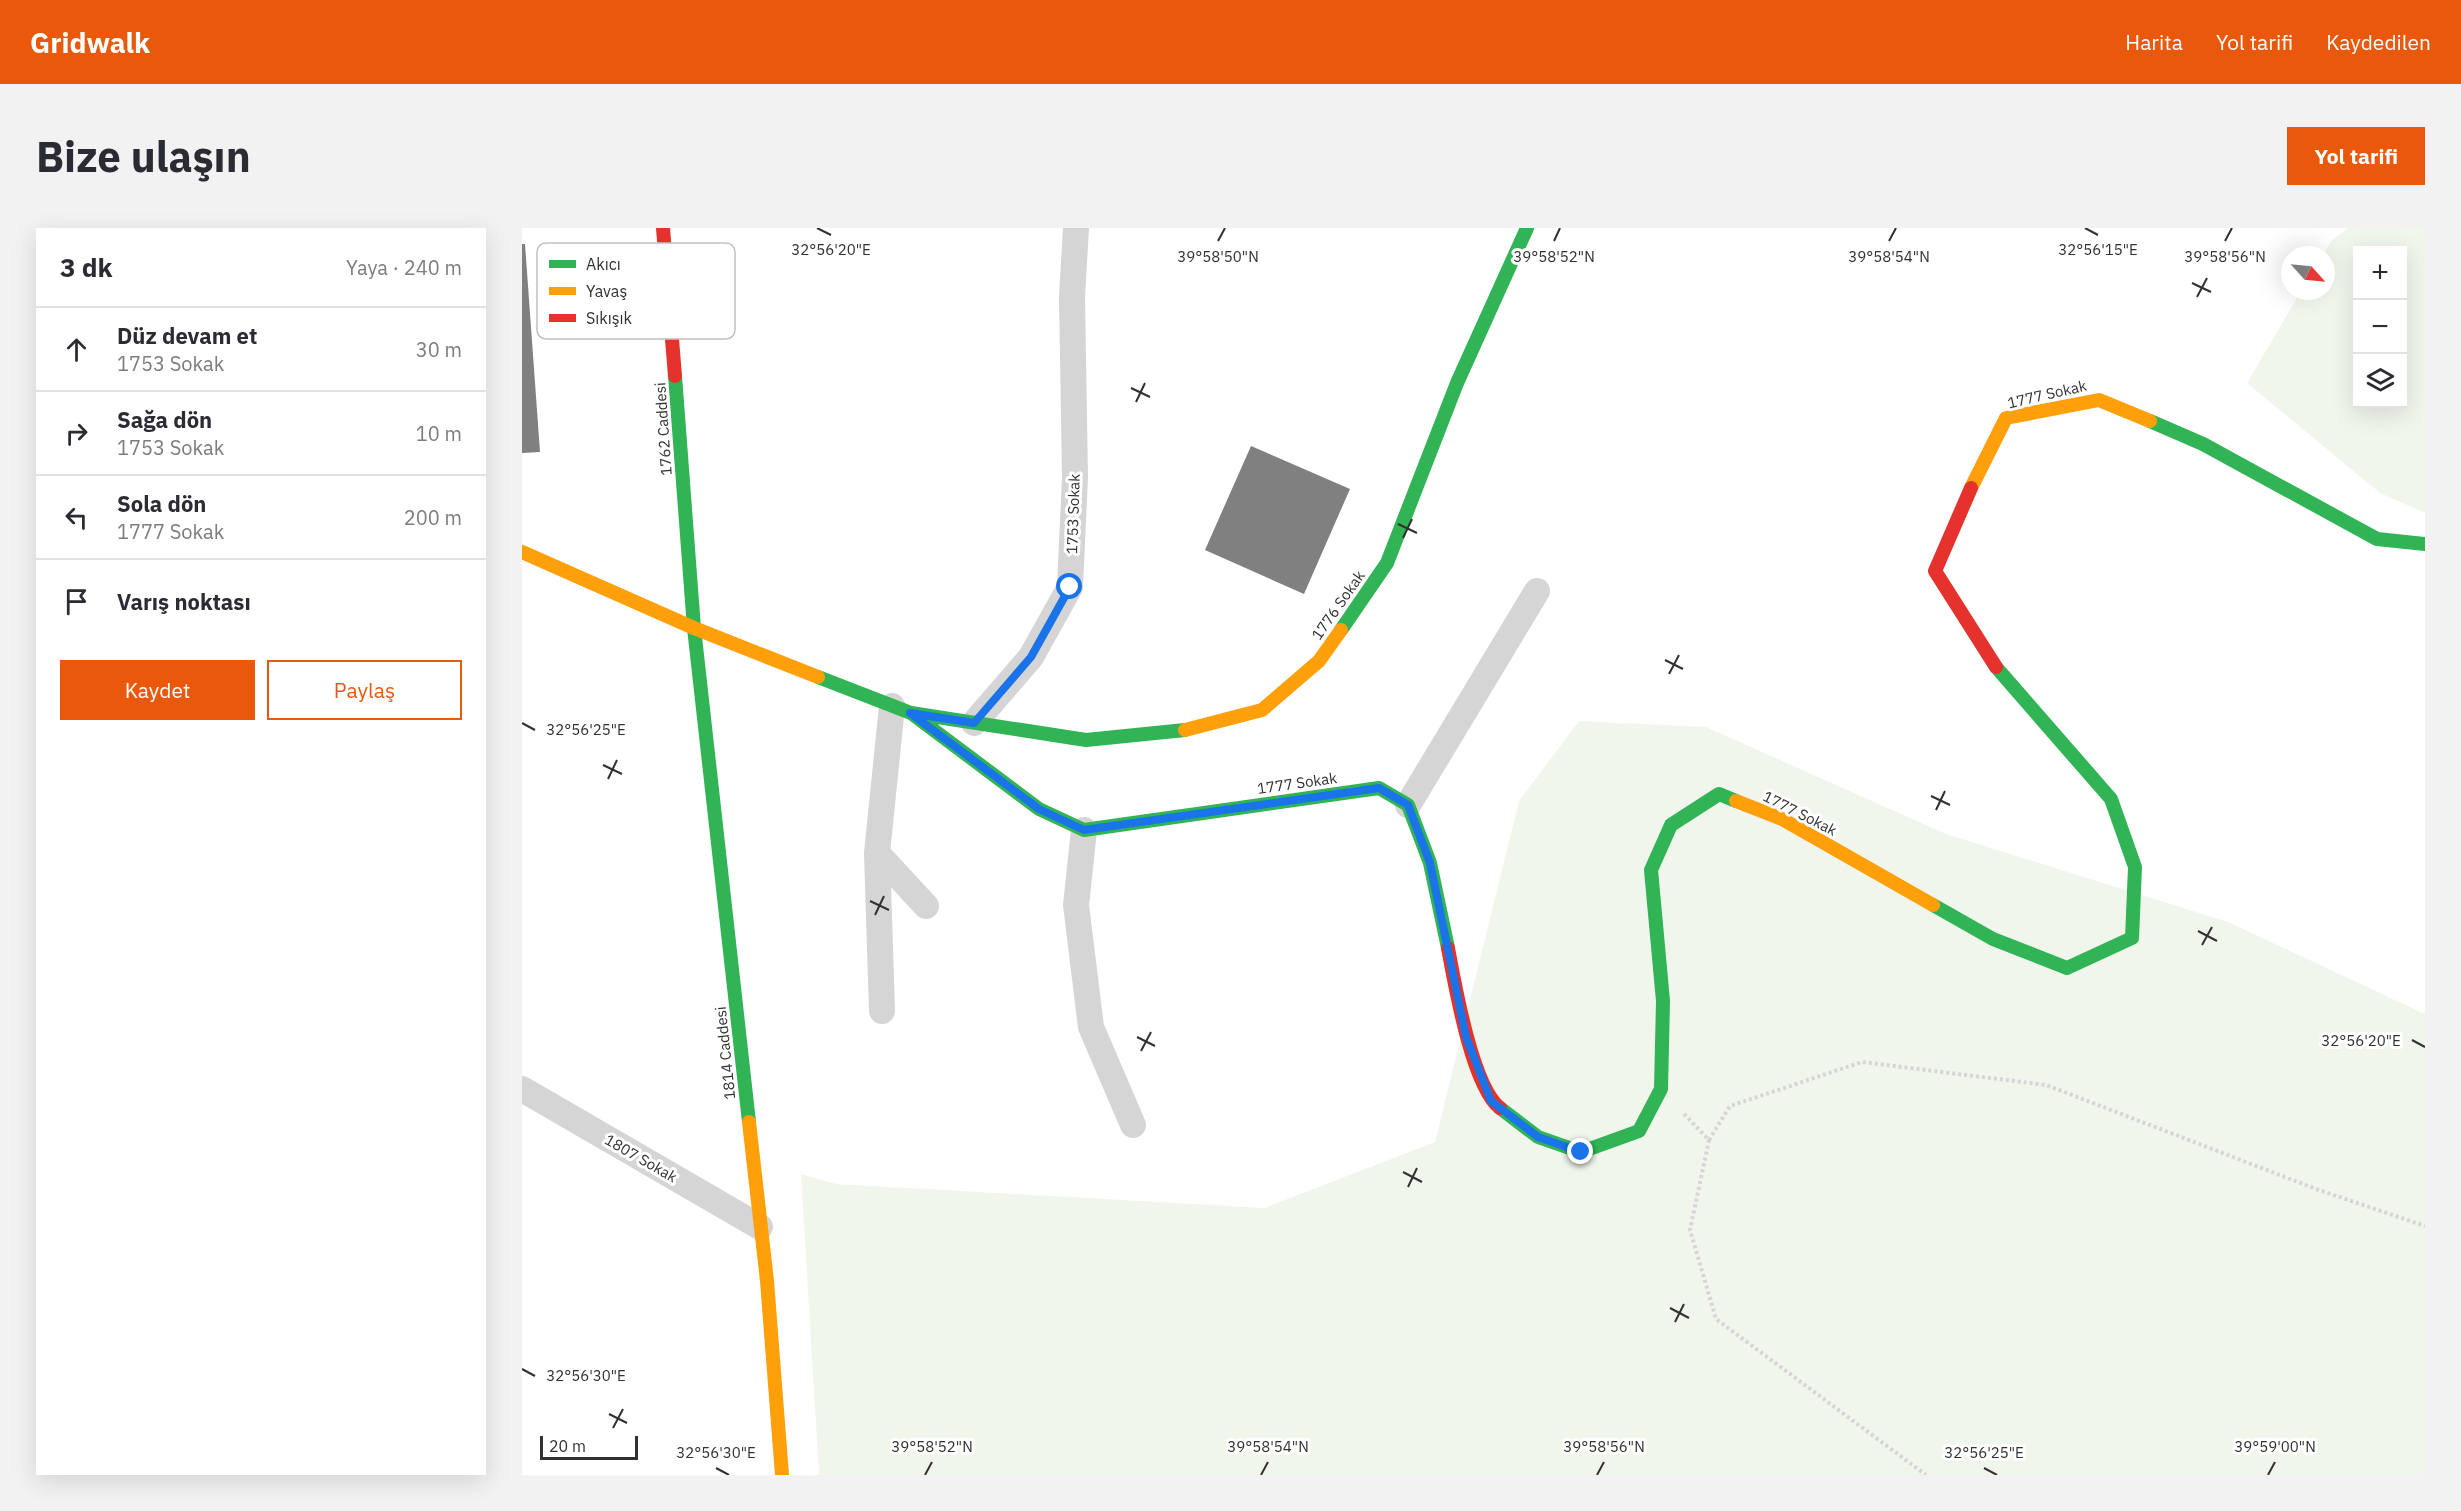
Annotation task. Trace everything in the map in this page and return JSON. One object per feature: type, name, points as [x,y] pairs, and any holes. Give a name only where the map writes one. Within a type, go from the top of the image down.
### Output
[{"type":"street","name":"1762 Caddesi","points":[[663,228],[665,243]]},
{"type":"street","name":"1753 Sokak","points":[[974,723],[1031,657],[1070,587],[1075,477],[1072,297],[1076,228]]},
{"type":"street","name":"1776 Sokak","points":[[974,723],[1086,740],[1177,732],[1262,710],[1319,661],[1387,563],[1457,382],[1527,228]]},
{"type":"street","name":"1762 Caddesi","points":[[673,339],[694,628]]},
{"type":"street","name":"1777 Sokak","points":[[1084,830],[1379,788],[1408,805],[1430,863],[1466,1037],[1491,1101],[1538,1137],[1581,1152],[1639,1131],[1661,1089],[1663,1001],[1651,870],[1671,825],[1719,794],[1782,819],[1993,939],[2067,968],[2132,938],[2135,867],[2110,799],[1990,662],[1935,571],[1971,487],[2006,418],[2099,400],[2203,444],[2377,539],[2425,544]]},
{"type":"street","points":[[522,552],[694,628],[901,710],[974,723]]},
{"type":"street","points":[[1408,805],[1537,591]]},
{"type":"street","name":"1814 Caddesi","points":[[694,628],[767,1281],[782,1475]]},
{"type":"street","points":[[901,710],[1039,809],[1084,830],[1076,905],[1091,1027],[1133,1125]]},
{"type":"street","points":[[882,1011],[877,853],[901,710]]},
{"type":"street","points":[[877,853],[926,906]]},
{"type":"street","name":"1807 Sokak","points":[[522,1089],[760,1227]]},
{"type":"path","points":[[1926,1475],[1716,1319],[1690,1230],[1708,1140],[1730,1106],[1862,1062],[2046,1085],[2316,1188],[2425,1226]]},
{"type":"path","points":[[1661,1089],[1708,1140]]},
{"type":"shaded area","points":[[2348,228],[2425,228],[2425,513],[2380,493],[2247,383],[2296,300],[2335,300],[2335,246],[2328,246],[2332,240]]},
{"type":"shaded area","points":[[1579,721],[1706,727],[1946,834],[2228,922],[2425,1014],[2425,1475],[819,1475],[801,1174],[836,1184],[1264,1208],[1435,1142],[1519,801]]},
{"type":"building","points":[[522,244],[525,244],[540,452],[522,453]]},
{"type":"building","points":[[1251,446],[1350,489],[1304,594],[1205,550]]},
{"type":"traffic: fast","points":[[1341,630],[1387,563],[1457,383],[1527,228]]},
{"type":"traffic: fast","points":[[675,376],[694,628],[749,1122]]},
{"type":"traffic: fast","points":[[2150,421],[2203,444],[2377,539],[2425,544]]},
{"type":"traffic: fast","points":[[1933,905],[1993,939],[2067,968],[2132,938],[2135,867],[2111,799],[1996,667]]},
{"type":"traffic: fast","points":[[818,677],[911,713],[1086,740],[1185,730]]},
{"type":"traffic: fast","points":[[911,713],[1039,809],[1084,830],[1379,788],[1408,805],[1430,863],[1448,948]]},
{"type":"traffic: fast","points":[[1500,1108],[1538,1137],[1581,1152],[1639,1131],[1661,1089],[1663,1001],[1651,870],[1671,825],[1719,794],[1736,801]]},
{"type":"traffic: slow","points":[[1971,488],[2006,418],[2099,400],[2150,421]]},
{"type":"traffic: slow","points":[[522,552],[694,628],[818,677]]},
{"type":"traffic: slow","points":[[1185,730],[1262,710],[1319,661],[1341,630]]},
{"type":"traffic: slow","points":[[1736,801],[1782,819],[1933,905]]},
{"type":"traffic: slow","points":[[749,1122],[767,1281],[782,1475]]},
{"type":"traffic: jam","points":[[663,228],[664,243]]},
{"type":"traffic: jam","points":[[672,339],[675,376]]},
{"type":"traffic: jam","points":[[1971,488],[1935,571],[1996,667]]},
{"type":"traffic: jam","points":[[1448,948],[1460,1009],[1473,1057],[1481,1079],[1500,1108]]},
{"type":"route","points":[[1070,587],[1031,657],[974,723],[910,713],[1039,809],[1084,830],[1379,788],[1408,805],[1430,863],[1466,1037],[1491,1101],[1538,1137],[1581,1152]]}]
